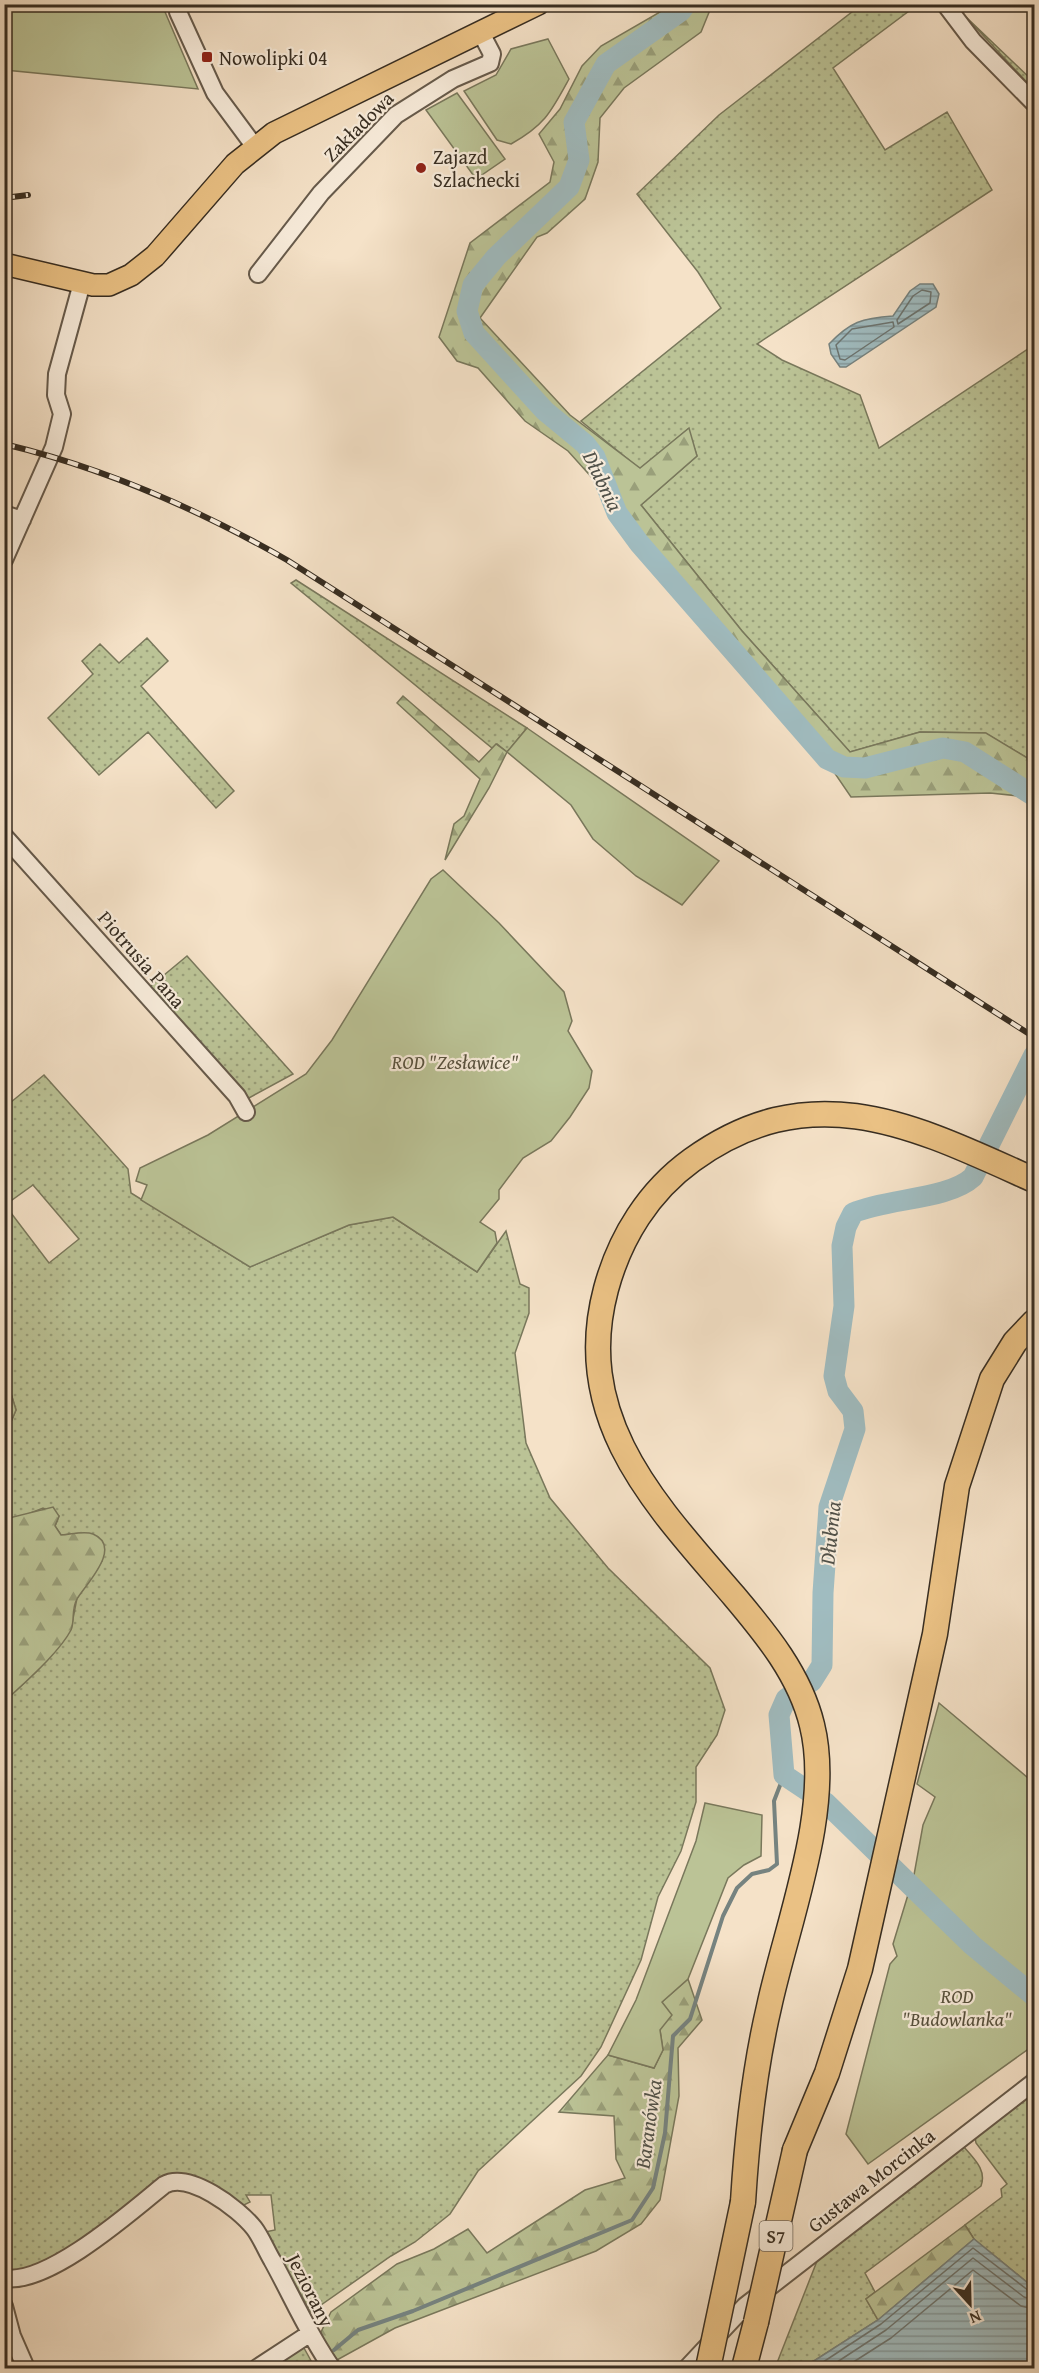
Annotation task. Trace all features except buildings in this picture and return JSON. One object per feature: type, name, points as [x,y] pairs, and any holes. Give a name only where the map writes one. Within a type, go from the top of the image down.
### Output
[{"type":"highway","name":"S7","points":[[708,2368],[743,2202],[751,2103],[768,2007],[784,1949],[815,1810],[817,1754],[812,1724],[801,1694],[766,1634],[654,1502],[620,1441],[606,1403],[601,1379],[599,1334],[603,1299],[615,1259],[638,1216],[654,1194],[689,1162],[725,1139],[767,1122],[826,1113],[861,1116],[920,1130],[1031,1178]]},
{"type":"highway","name":"S7","points":[[744,2368],[795,2150],[827,2073],[860,1969],[935,1634],[957,1486],[995,1372],[1015,1342],[1035,1322]]},
{"type":"main road","points":[[4,264],[82,283],[109,285],[131,275],[147,262],[231,169],[255,147],[289,124],[538,4]]},
{"type":"street","points":[[178,4],[178,12],[215,93],[255,147]]},
{"type":"street","points":[[945,4],[973,40],[1035,103]]},
{"type":"street","name":"Zakładowa","points":[[258,274],[321,193],[396,115],[432,91],[490,63],[492,54],[481,33]]},
{"type":"street","points":[[4,560],[54,447],[62,414],[56,395],[57,374],[82,283]]},
{"type":"street","points":[[4,514],[22,520]]},
{"type":"street","name":"Piotrusia Pana","points":[[4,836],[237,1096],[246,1112]]},
{"type":"street","name":"Gustawa Morcinka","points":[[687,2368],[744,2306],[1035,2082]]},
{"type":"street","name":"Jeziorany","points":[[4,2278],[26,2278],[71,2256],[172,2181],[193,2183],[227,2205],[255,2228],[309,2334],[332,2368]]},
{"type":"street","points":[[4,2306],[12,2336],[26,2368]]},
{"type":"street","points":[[257,2368],[309,2334]]},
{"type":"green space","points":[[5,4],[162,5],[198,89],[5,70]]},
{"type":"green space","points":[[672,5],[712,5],[701,32],[624,88],[600,118],[598,162],[585,199],[547,233],[537,237],[480,318],[570,415],[640,468],[689,428],[697,456],[641,505],[742,631],[850,752],[920,732],[986,733],[1034,762],[1034,806],[1029,797],[990,793],[851,797],[778,690],[631,521],[568,451],[525,421],[478,368],[457,361],[439,337],[470,243],[550,182],[554,162],[539,134],[560,109],[582,66],[601,46]]},
{"type":"green space","points":[[861,5],[917,5],[833,68],[885,150],[947,112],[992,190],[757,344],[782,360],[860,395],[879,448],[1034,345],[1034,762],[985,733],[920,732],[850,752],[742,631],[641,505],[697,456],[688,429],[640,469],[581,421],[721,308],[698,272],[637,194],[719,115]]},
{"type":"green space","points":[[966,17],[1034,82],[1034,90]]},
{"type":"green space","points":[[548,39],[569,79],[552,109],[540,124],[511,144],[497,140],[464,91],[496,75],[511,49]]},
{"type":"green space","points":[[457,93],[505,159],[476,179],[426,110]]},
{"type":"green space","points":[[296,580],[527,728],[507,752],[497,744],[492,748],[291,583]]},
{"type":"green space","points":[[147,638],[168,661],[141,686],[234,791],[216,808],[148,732],[99,775],[48,718],[93,674],[82,661],[100,644],[119,663]]},
{"type":"green space","points":[[403,696],[479,762],[496,744],[507,752],[489,788],[445,860],[454,824],[464,816],[480,779],[397,703]]},
{"type":"green space","points":[[527,728],[719,861],[682,905],[636,876],[593,839],[571,805],[507,752]]},
{"type":"green space","name":"ROD \"Zesławice\"","points":[[443,870],[499,923],[564,992],[572,1021],[568,1031],[592,1071],[589,1088],[570,1117],[551,1141],[523,1158],[499,1190],[499,1199],[480,1222],[495,1232],[497,1243],[477,1272],[393,1217],[349,1225],[250,1267],[141,1200],[147,1185],[136,1181],[140,1168],[208,1135],[306,1074],[332,1040],[431,879]]},
{"type":"green space","points":[[187,956],[293,1074],[247,1099],[146,990]]},
{"type":"green space","points":[[44,1075],[128,1169],[131,1193],[250,1267],[349,1225],[393,1217],[477,1272],[506,1231],[520,1284],[529,1288],[529,1313],[515,1353],[526,1443],[550,1498],[608,1568],[710,1668],[725,1710],[717,1735],[696,1767],[696,1802],[681,1851],[658,1897],[641,1960],[601,2047],[581,2076],[478,2171],[450,2214],[415,2242],[311,2312],[265,2232],[275,2230],[271,2195],[246,2195],[250,2202],[240,2207],[185,2175],[30,2272],[5,2272],[5,1701],[37,1671],[71,1629],[77,1598],[102,1561],[82,1533],[61,1535],[55,1526],[59,1516],[43,1508],[23,1516],[5,1519],[5,1487],[9,1482],[5,1459],[5,1436],[16,1410],[5,1374],[5,1298],[12,1283],[5,1268],[5,1107]],"holes":[[[33,1185],[79,1239],[49,1263],[5,1205]]]},
{"type":"green space","points":[[5,1374],[16,1410],[5,1436]]},
{"type":"green space","points":[[53,1507],[59,1516],[55,1526],[61,1535],[93,1534],[102,1540],[105,1548],[104,1557],[75,1603],[71,1630],[65,1639],[41,1667],[5,1701],[5,1519]]},
{"type":"green space","name":"ROD \"Budowlanka\"","points":[[939,1703],[1034,1783],[1034,2045],[868,2164],[846,2134],[890,1964],[897,1956],[893,1944],[914,1875],[923,1825],[935,1797],[917,1784]]},
{"type":"green space","points":[[705,1803],[762,1815],[761,1856],[744,1865],[728,1878],[688,1979],[662,2002],[672,2015],[660,2030],[663,2050],[654,2068],[608,2055],[636,2000],[696,1841]]},
{"type":"green space","points":[[688,1979],[702,2020],[678,2048],[679,2096],[660,2200],[641,2224],[596,2251],[395,2328],[337,2360],[320,2334],[331,2312],[397,2264],[434,2249],[468,2229],[487,2253],[585,2190],[625,2178],[616,2159],[614,2116],[559,2112],[608,2055],[654,2068],[663,2050],[660,2030],[662,2002]]},
{"type":"green space","points":[[1034,2097],[1034,2288],[974,2239],[965,2225],[1002,2197],[1001,2189],[1007,2184],[976,2143],[975,2137],[1028,2098]]},
{"type":"green space","points":[[961,2147],[964,2147],[981,2170],[981,2186],[865,2273],[875,2292],[866,2299],[878,2320],[803,2368],[775,2368],[819,2256]]},
{"type":"green space","points":[[965,2225],[974,2239],[878,2320],[866,2299]]},
{"type":"green space","points":[[8,2338],[21,2368],[5,2368],[4,2340]]},
{"type":"green space","points":[[304,2348],[315,2368],[286,2368],[282,2360],[296,2349]]},
{"type":"water","points":[[920,284],[933,284],[939,294],[936,307],[846,367],[840,367],[831,354],[829,344],[850,326],[873,318],[893,316],[910,291]]},
{"type":"water","points":[[972,1945],[994,1956],[1034,1989],[1034,2001]]},
{"type":"water","points":[[974,2239],[1034,2288],[1034,2368],[803,2368],[878,2320]]},
{"type":"waterway","name":"Dłubnia","points":[[686,4],[681,11],[606,64],[574,122],[579,160],[569,187],[496,257],[473,285],[467,311],[474,333],[545,411],[585,444],[595,457],[617,513],[639,543],[827,759],[844,767],[865,768],[943,748],[965,752],[1034,796]]},
{"type":"waterway","name":"Dłubnia","points":[[1034,1055],[973,1177],[962,1185],[933,1195],[883,1204],[853,1213],[846,1227],[842,1246],[844,1306],[834,1376],[838,1391],[853,1411],[855,1429],[829,1507],[823,1593],[822,1665],[812,1681],[786,1699],[779,1715],[784,1775],[826,1803],[972,1945],[1034,1996]]},
{"type":"waterway","name":"Baranówka","points":[[334,2350],[358,2330],[413,2311],[632,2220],[653,2188],[665,2133],[673,2036],[690,2019],[723,1916],[737,1888],[752,1874],[769,1870],[777,1864],[774,1801],[784,1775]]},
{"type":"waterway","name":"Baranówka","points":[[311,2368],[316,2364]]},
{"type":"railway","points":[[4,198],[28,195]]},
{"type":"railway","points":[[4,444],[78,465],[150,492],[185,507],[287,560],[1034,1037]]},
{"type":"place","name":"Nowolipki 04","points":[[207,57]]},
{"type":"place","name":"Zajazd Szlachecki","points":[[421,168]]}]
